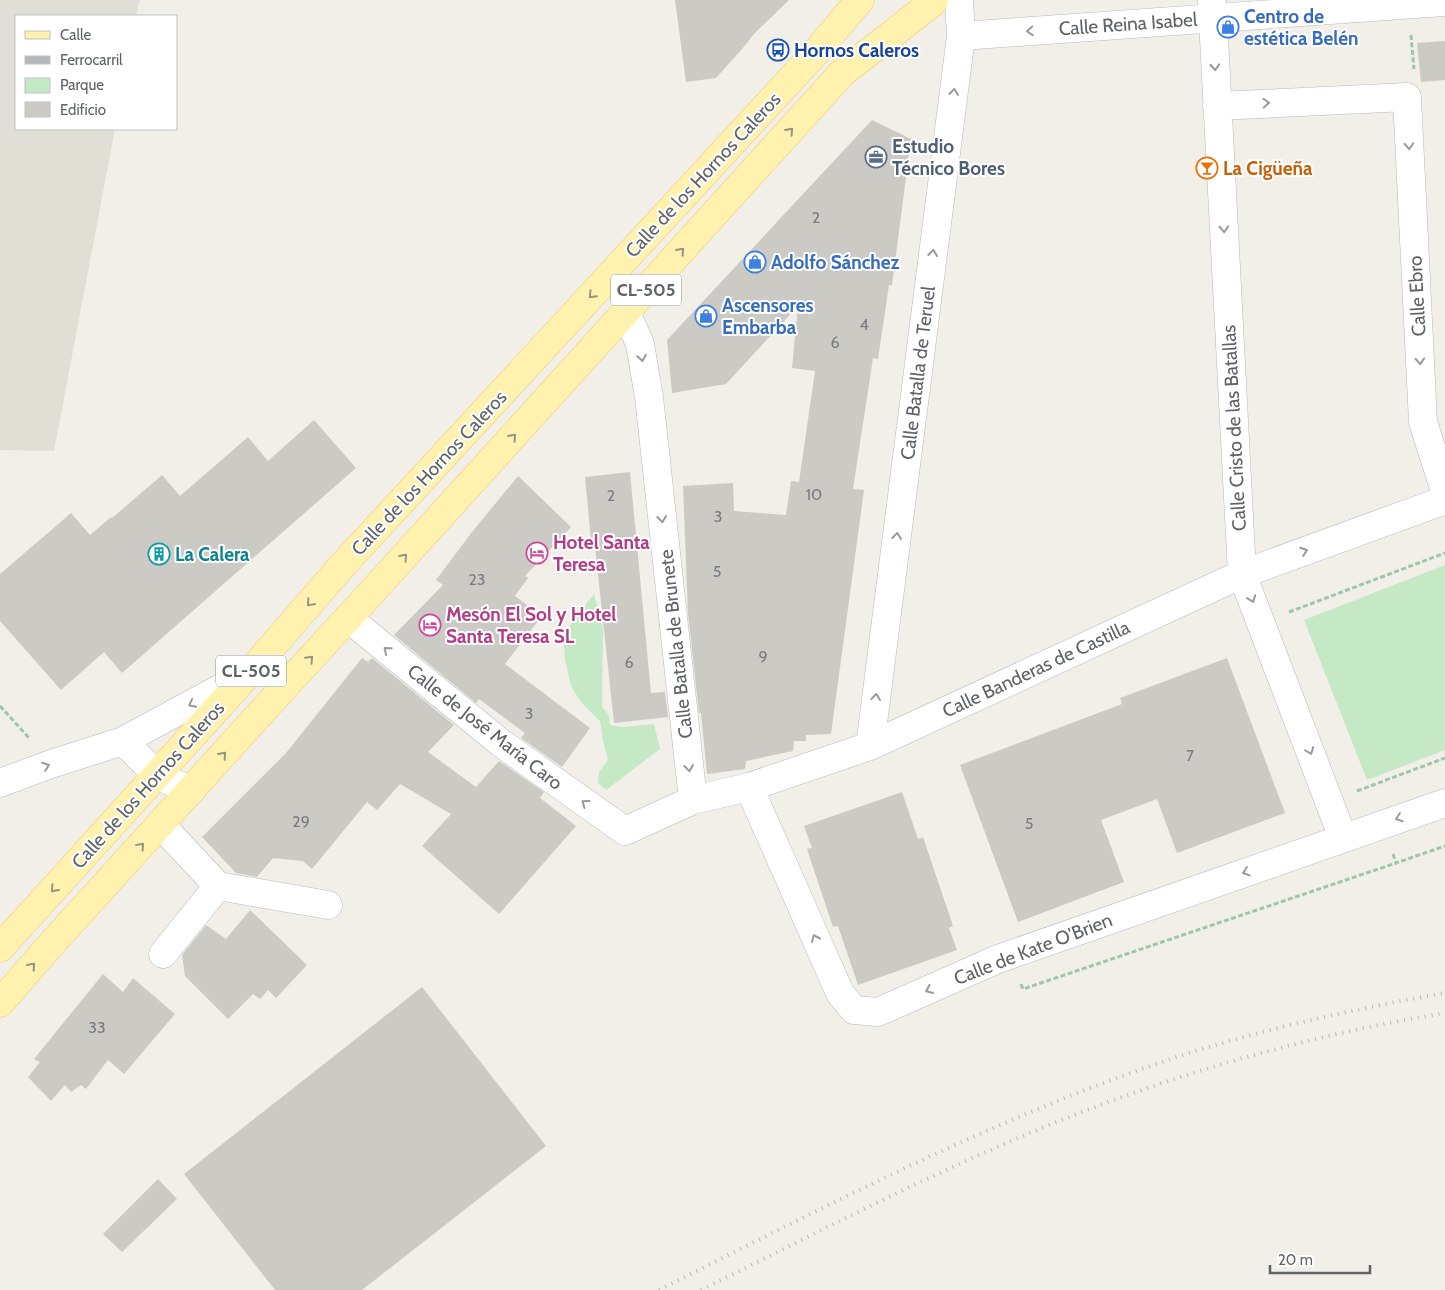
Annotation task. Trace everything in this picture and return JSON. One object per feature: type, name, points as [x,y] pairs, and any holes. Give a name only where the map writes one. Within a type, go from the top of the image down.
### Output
[{"type":"main road","name":"Calle de los Hornos Caleros","points":[[0,948],[250,672],[342,566],[817,51],[860,0]]},
{"type":"main road","name":"Calle de los Hornos Caleros","points":[[0,1004],[46,950],[276,695],[842,73],[932,4],[934,0]]},
{"type":"street","name":"Calle Batalla de Teruel","points":[[870,746],[961,36],[960,0]]},
{"type":"street","name":"Calle Reina Isabel","points":[[961,36],[1213,9],[1445,2]]},
{"type":"street","name":"Calle Cristo de las Batallas","points":[[1213,9],[1242,574],[1343,838]]},
{"type":"street","points":[[1217,106],[1407,97]]},
{"type":"street","name":"Calle Ebro","points":[[1407,97],[1423,422],[1445,491]]},
{"type":"street","name":"Calle Batalla de Brunete","points":[[626,312],[640,344],[648,397],[693,800]]},
{"type":"street","name":"Calle Banderas de Castilla","points":[[625,832],[693,800],[749,787],[870,746],[1242,574],[1445,500]]},
{"type":"street","name":"Calle de José María Caro","points":[[348,618],[501,743],[625,832]]},
{"type":"street","points":[[0,783],[123,741],[250,672]]},
{"type":"street","points":[[123,741],[157,775],[191,791]]},
{"type":"street","name":"Calle de Kate O'Brien","points":[[749,787],[840,993],[854,1010],[878,1012],[998,959],[1445,803]]},
{"type":"street","name":"Calle de los Hornos Caleros","points":[[160,824],[218,886]]},
{"type":"street","points":[[162,954],[218,886],[328,904]]},
{"type":"path","points":[[1402,3],[1416,90],[1407,97]]},
{"type":"path","points":[[1284,613],[1445,553]]},
{"type":"path","points":[[0,706],[52,764]]},
{"type":"path","points":[[1353,793],[1445,758]]},
{"type":"path","points":[[1020,980],[1023,989],[1445,846]]},
{"type":"path","points":[[1391,848],[1396,863]]},
{"type":"shaded area","points":[[0,0],[140,0],[136,15],[15,15],[15,130],[115,130],[54,451],[0,450]]},
{"type":"green space","points":[[1445,565],[1445,750],[1367,780],[1304,620]]},
{"type":"green space","points":[[594,594],[603,628],[602,707],[609,715],[610,725],[622,727],[654,724],[660,749],[606,790],[598,783],[599,772],[608,760],[600,721],[581,702],[571,686],[565,660],[564,644],[571,623]]},
{"type":"building","points":[[675,0],[789,0],[754,34],[716,78],[686,82]]},
{"type":"building","points":[[1445,41],[1445,80],[1421,82],[1417,43]]},
{"type":"building","points":[[872,120],[911,139],[892,285],[889,285],[878,359],[873,358],[853,489],[864,490],[831,734],[806,735],[806,741],[794,741],[793,751],[746,761],[745,769],[707,774],[688,613],[683,486],[733,483],[734,511],[786,515],[791,481],[799,482],[815,371],[792,368],[798,306],[726,384],[672,393],[667,340]]},
{"type":"building","name":"La Calera","points":[[314,420],[356,468],[122,673],[104,652],[61,690],[0,621],[0,574],[71,513],[90,535],[162,475],[180,496],[248,437],[268,461]]},
{"type":"building","points":[[630,472],[651,693],[665,692],[668,717],[614,723],[595,547],[592,551],[585,477]]},
{"type":"building","points":[[518,476],[571,527],[525,576],[528,578],[515,596],[542,616],[505,664],[590,728],[562,767],[521,738],[525,733],[479,699],[476,703],[394,635],[443,585],[436,580]]},
{"type":"building","points":[[362,658],[368,662],[372,658],[454,725],[428,752],[476,787],[499,761],[544,792],[540,798],[576,826],[499,914],[422,846],[451,814],[400,784],[377,810],[367,802],[312,869],[303,861],[273,858],[257,877],[236,873],[202,837],[286,753]]},
{"type":"building","points":[[1227,658],[1285,813],[1177,853],[1157,799],[1101,820],[1124,882],[1018,922],[960,765],[1122,704],[1120,698]]},
{"type":"building","points":[[902,792],[918,839],[923,837],[953,926],[949,928],[957,950],[858,985],[838,926],[833,927],[807,849],[812,848],[804,826]]},
{"type":"building","points":[[250,910],[307,965],[276,998],[268,990],[260,999],[253,994],[228,1019],[185,976],[182,955],[206,925],[226,939]]},
{"type":"building","points":[[103,974],[123,992],[133,978],[175,1014],[124,1074],[108,1060],[86,1089],[81,1085],[71,1092],[65,1085],[51,1101],[28,1077],[40,1062],[34,1059]]},
{"type":"building","points":[[422,987],[546,1146],[362,1290],[275,1290],[184,1174]]},
{"type":"building","points":[[158,1179],[177,1199],[122,1252],[103,1234]]},
{"type":"railway","points":[[659,1290],[920,1161],[1052,1103],[1120,1077],[1189,1053],[1252,1035],[1348,1012],[1445,993]]},
{"type":"railway","points":[[701,1290],[864,1209],[988,1151],[1131,1094],[1182,1076],[1286,1046],[1392,1022],[1445,1013]]},
{"type":"place","name":"Centro de estética Belén","points":[[1228,27]]},
{"type":"place","name":"Hornos Caleros","points":[[778,50]]},
{"type":"place","name":"Estudio Técnico Bores","points":[[876,157]]},
{"type":"place","name":"La Cigüeña","points":[[1207,168]]},
{"type":"place","name":"Adolfo Sánchez","points":[[755,262]]},
{"type":"place","name":"Ascensores Embarba","points":[[706,316]]},
{"type":"place","name":"Hotel Santa Teresa","points":[[537,553]]},
{"type":"place","name":"La Calera","points":[[159,554]]},
{"type":"place","name":"Mesón El Sol y Hotel Santa Teresa SL","points":[[430,625]]}]
